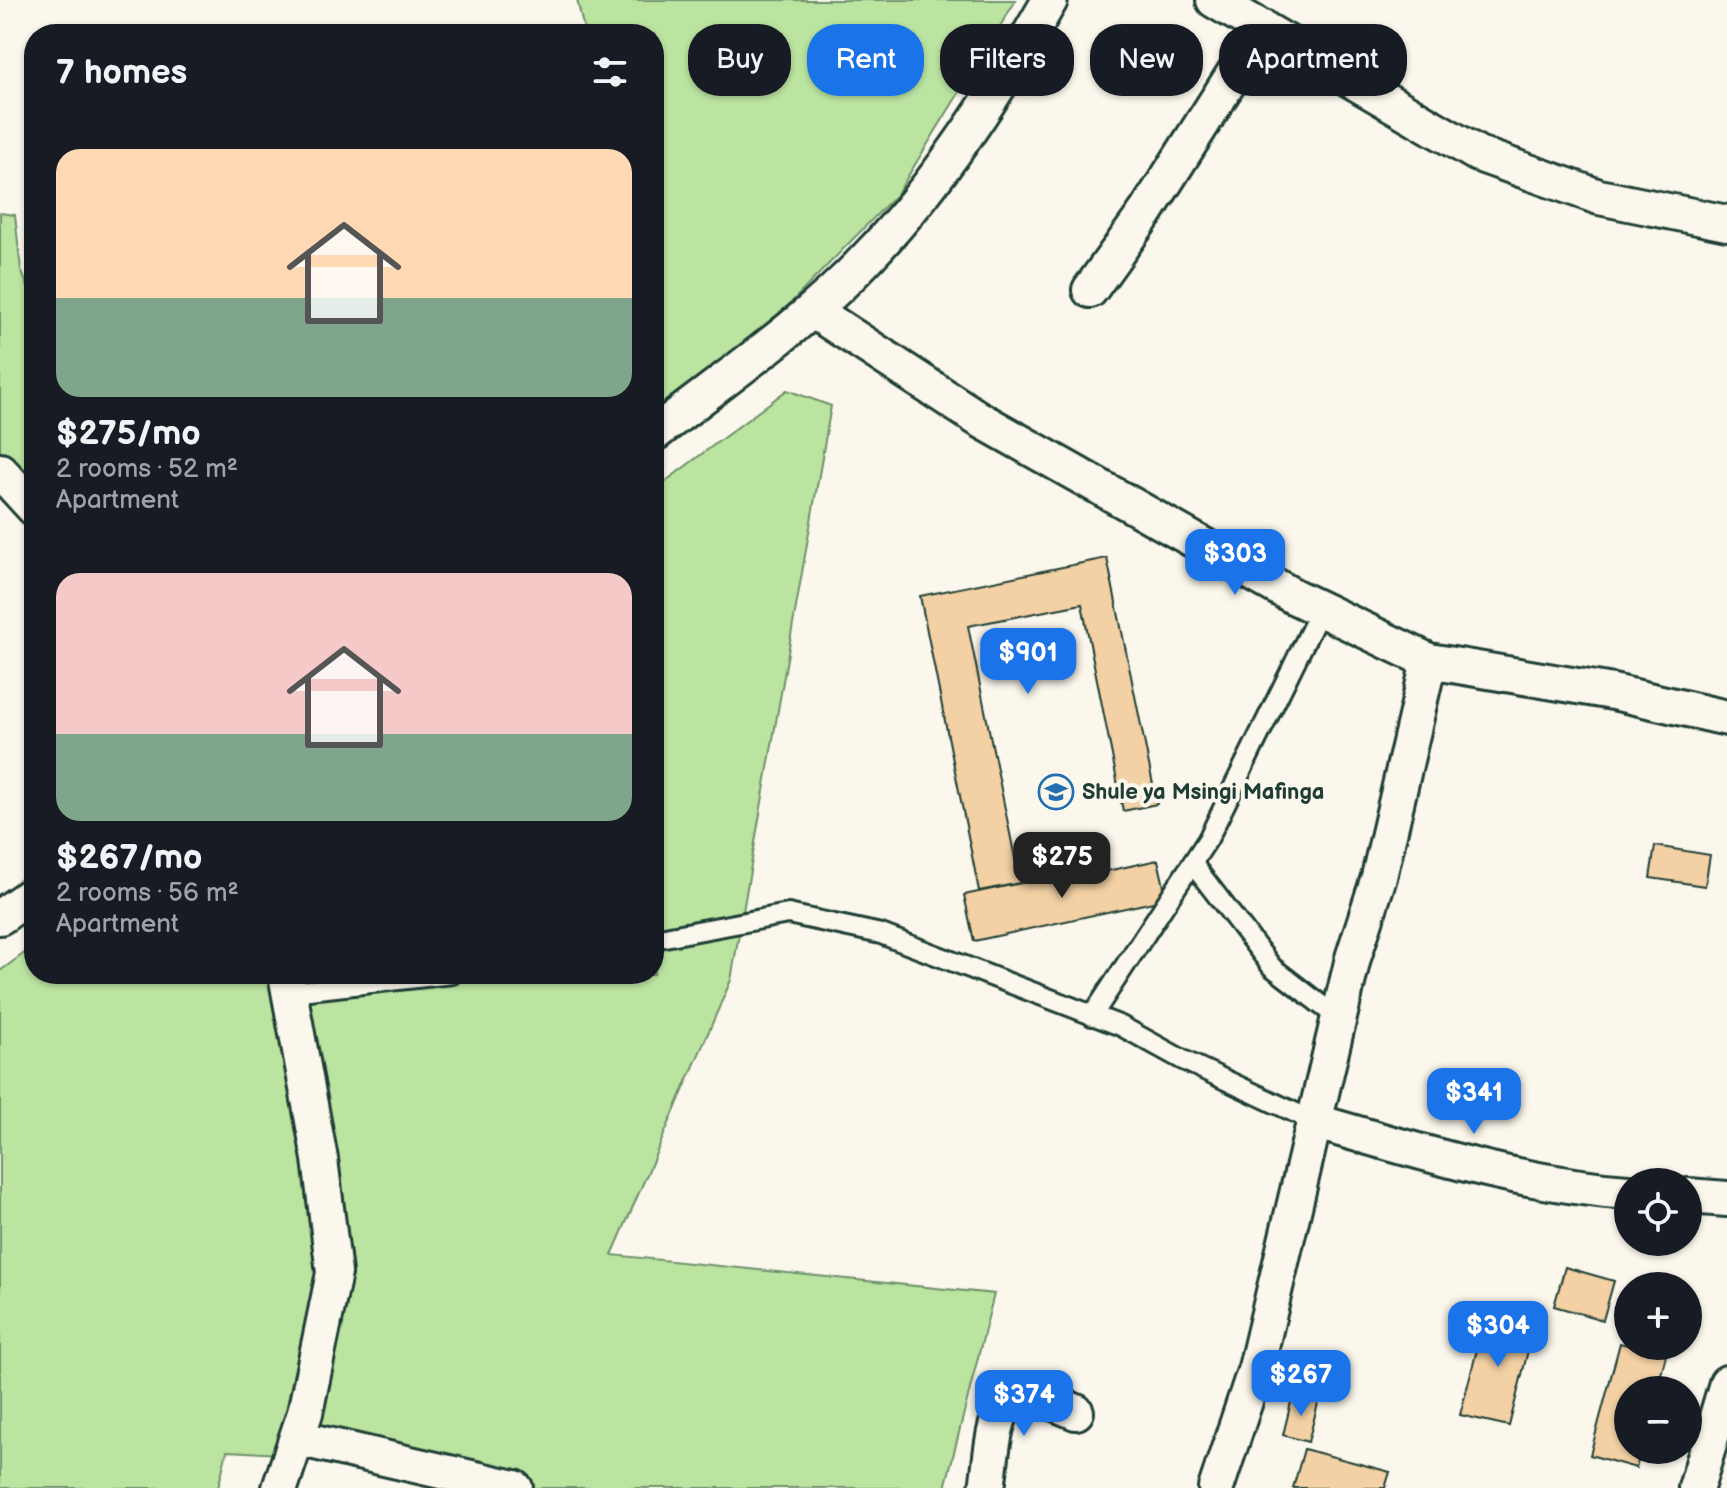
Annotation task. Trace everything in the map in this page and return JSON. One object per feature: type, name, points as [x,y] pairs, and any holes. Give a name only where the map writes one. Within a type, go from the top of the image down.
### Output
[{"type":"street","points":[[664,426],[812,310],[866,260],[921,194],[1011,68],[1050,0]]},
{"type":"street","points":[[1090,290],[1146,212],[1243,10],[1478,154],[1599,197],[1727,223]]},
{"type":"street","points":[[812,310],[979,419],[1321,609],[1429,661],[1613,692],[1727,718]]},
{"type":"street","points":[[0,471],[24,497]]},
{"type":"street","points":[[1216,1488],[1256,1368],[1338,1018],[1379,877],[1429,661]]},
{"type":"street","points":[[280,1488],[297,1438],[322,1342],[334,1273],[320,1159],[288,984]]},
{"type":"street","points":[[1313,1121],[1491,1171],[1581,1188],[1614,1191]]},
{"type":"street","points":[[1702,1197],[1727,1199]]},
{"type":"street","points":[[1696,1488],[1727,1383]]},
{"type":"street","points":[[987,1488],[995,1432],[1003,1404],[1013,1393],[1038,1396],[1076,1412]]},
{"type":"street","points":[[297,1438],[515,1488]]},
{"type":"lane","points":[[1092,1016],[1208,839],[1321,609]]},
{"type":"lane","points":[[1192,863],[1272,967],[1338,1018]]},
{"type":"lane","points":[[664,937],[788,914],[881,934],[1121,1026],[1183,1060],[1313,1121]]},
{"type":"green space","points":[[577,0],[1016,0],[1001,24],[940,24],[940,96],[957,96],[897,194],[733,362],[664,413],[664,24],[583,24]]},
{"type":"green space","points":[[0,213],[15,215],[24,277],[24,523],[0,498]]},
{"type":"green space","points":[[787,390],[831,406],[731,980],[612,1255],[994,1294],[945,1488],[510,1488],[317,1456],[227,1451],[218,1488],[0,1488],[0,971],[24,953],[24,984],[664,984],[664,482]]},
{"type":"building","points":[[1107,558],[1157,804],[1123,811],[1082,604],[968,626],[1020,883],[979,891],[920,596]]},
{"type":"building","points":[[1655,846],[1710,855],[1705,886],[1650,878]]},
{"type":"building","points":[[1158,860],[1167,899],[974,941],[964,895],[1050,877],[1051,883]]},
{"type":"building","points":[[1565,1267],[1614,1281],[1603,1320],[1554,1306]]},
{"type":"building","points":[[1487,1311],[1535,1323],[1509,1426],[1460,1415]]},
{"type":"building","points":[[1615,1360],[1665,1360],[1661,1376],[1614,1376],[1614,1462],[1590,1455]]},
{"type":"building","points":[[1293,1394],[1319,1400],[1308,1442],[1283,1435]]},
{"type":"building","points":[[1304,1449],[1390,1472],[1385,1488],[1293,1488]]},
{"type":"place","name":"Shule ya Msingi Mafinga","points":[[1056,792]]}]
